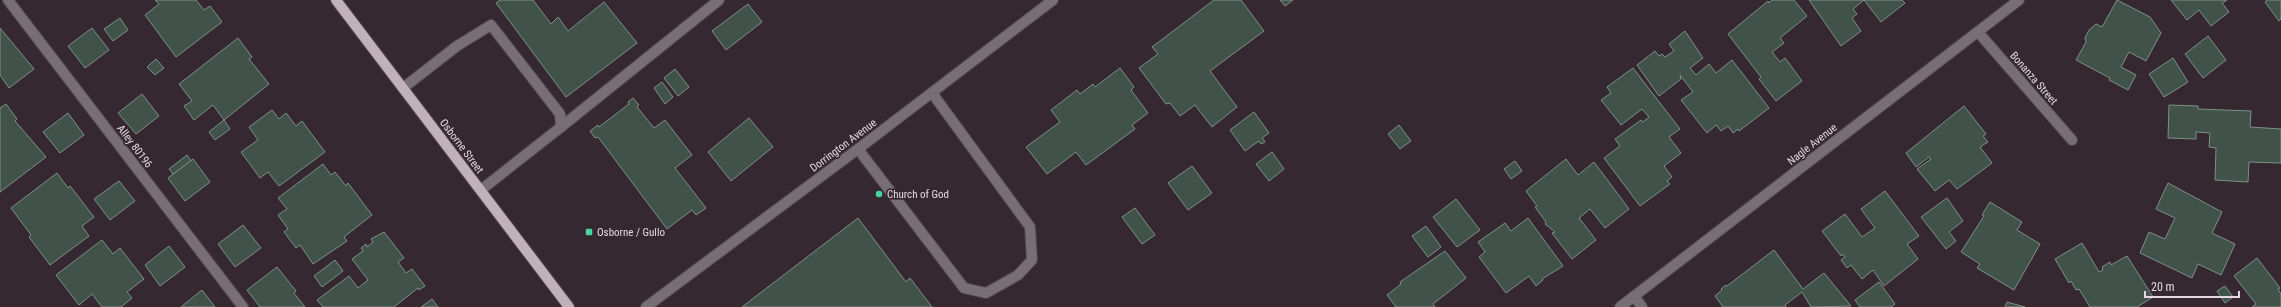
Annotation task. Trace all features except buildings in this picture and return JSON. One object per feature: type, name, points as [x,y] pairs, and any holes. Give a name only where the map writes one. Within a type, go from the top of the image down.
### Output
[{"type":"main road","name":"Osborne Street","points":[[336,0],[568,307]]},
{"type":"street","name":"Alley 80196","points":[[8,0],[243,307]]},
{"type":"street","points":[[481,190],[719,0]]},
{"type":"street","name":"Dorrington Avenue","points":[[646,307],[858,149],[1053,0]]},
{"type":"street","name":"Nagle Avenue","points":[[1620,307],[2019,0]]},
{"type":"street","points":[[403,88],[457,46],[491,25],[560,114],[561,127]]},
{"type":"street","name":"Bonanza Street","points":[[1978,32],[2072,140]]},
{"type":"street","points":[[858,149],[964,288],[986,293],[1018,275],[1032,260],[1030,227],[932,93]]},
{"type":"street","points":[[1634,296],[1642,307]]},
{"type":"place","name":"Church of God","points":[[879,194]]},
{"type":"place","name":"Osborne / Gullo","points":[[589,232]]}]
